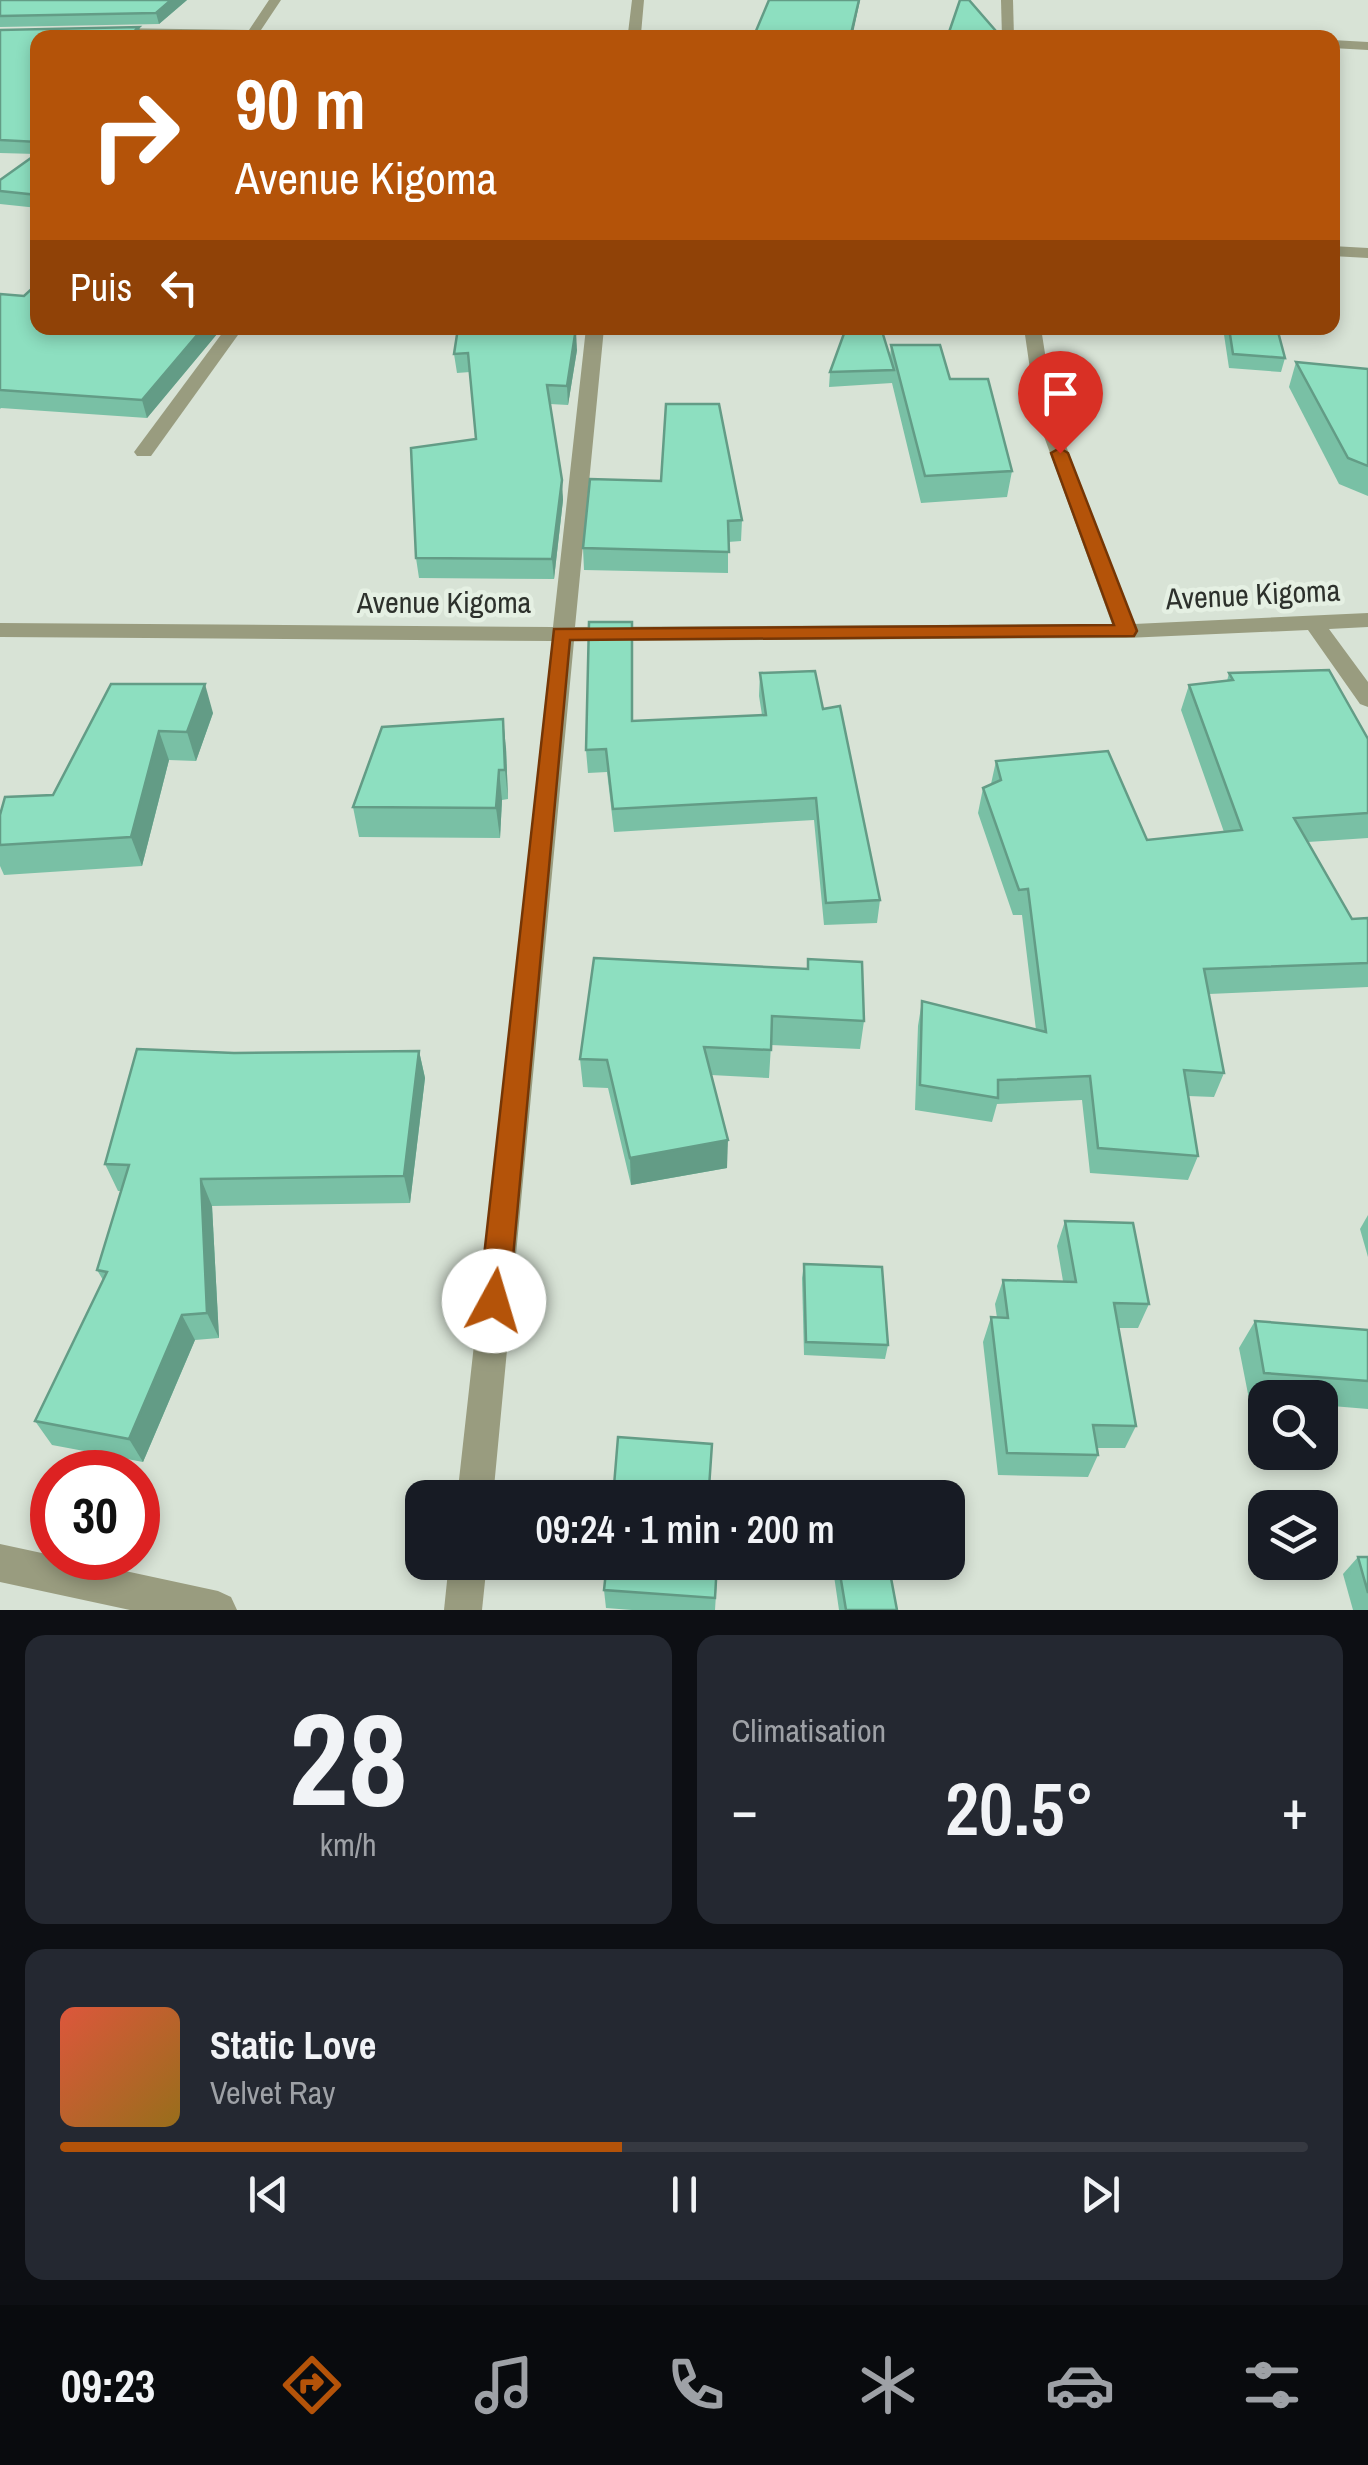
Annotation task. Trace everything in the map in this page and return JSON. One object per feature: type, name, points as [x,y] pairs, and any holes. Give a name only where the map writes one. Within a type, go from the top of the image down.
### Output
[{"type":"street","points":[[255,30],[275,0]]},
{"type":"street","points":[[635,30],[638,0]]},
{"type":"street","points":[[1006,0],[1008,30]]},
{"type":"street","points":[[1340,44],[1368,46]]},
{"type":"street","points":[[1340,251],[1368,253]]},
{"type":"street","points":[[144,452],[229,335]]},
{"type":"street","points":[[477,1480],[594,335]]},
{"type":"street","points":[[1034,335],[1046,417],[1126,631]]},
{"type":"street","points":[[1312,620],[1368,700]]},
{"type":"street","name":"Avenue Kigoma","points":[[0,630],[561,634],[1126,631],[1368,620]]},
{"type":"street","points":[[0,1563],[218,1610]]},
{"type":"street","points":[[464,1610],[466,1580]]},
{"type":"building","points":[[0,0],[171,0],[156,13],[0,16]]},
{"type":"building","points":[[769,0],[859,0],[852,30],[756,30]]},
{"type":"building","points":[[960,0],[969,0],[995,30],[950,30]]},
{"type":"building","points":[[139,27],[30,30],[30,142],[0,140],[0,30]]},
{"type":"building","points":[[30,159],[30,194],[0,191],[0,180]]},
{"type":"building","points":[[30,290],[30,335],[197,335],[142,400],[0,390],[0,294],[24,296]]},
{"type":"building","points":[[457,335],[575,335],[567,386],[547,385],[562,480],[552,559],[416,558],[411,448],[476,439],[468,353],[454,354]]},
{"type":"building","points":[[843,335],[883,335],[894,370],[830,372]]},
{"type":"building","points":[[1230,335],[1279,335],[1285,358],[1233,354]]},
{"type":"building","points":[[891,345],[940,345],[950,379],[988,379],[1012,471],[925,476]]},
{"type":"building","points":[[1296,362],[1368,369],[1368,466],[1348,458]]},
{"type":"building","points":[[666,404],[719,404],[742,520],[728,521],[729,552],[583,548],[590,479],[661,481]]},
{"type":"building","points":[[589,622],[632,622],[632,721],[766,715],[760,673],[815,671],[823,709],[840,706],[880,900],[826,903],[816,798],[613,809],[606,749],[586,750]]},
{"type":"building","points":[[1329,670],[1368,739],[1368,813],[1294,818],[1352,919],[1368,918],[1368,963],[1204,969],[1224,1073],[1184,1070],[1198,1156],[1098,1148],[1090,1076],[998,1080],[998,1098],[920,1085],[922,1001],[1046,1032],[1028,889],[1019,890],[983,788],[1001,780],[996,761],[1108,751],[1147,840],[1242,830],[1189,685],[1233,680],[1229,673]]},
{"type":"building","points":[[111,684],[205,684],[187,732],[159,731],[131,837],[0,845],[0,815],[5,797],[53,795]]},
{"type":"building","points":[[503,719],[505,770],[499,770],[496,808],[353,807],[382,727]]},
{"type":"building","points":[[594,958],[808,969],[808,959],[862,962],[864,1021],[772,1016],[771,1050],[704,1047],[728,1140],[630,1158],[607,1060],[580,1059]]},
{"type":"building","points":[[137,1049],[234,1053],[419,1051],[404,1176],[201,1179],[207,1313],[182,1315],[129,1439],[35,1421],[107,1272],[97,1270],[129,1165],[105,1164]]},
{"type":"building","points":[[1065,1221],[1133,1223],[1149,1304],[1114,1303],[1136,1426],[1093,1425],[1098,1455],[1007,1453],[991,1317],[1008,1318],[1003,1280],[1076,1282]]},
{"type":"building","points":[[804,1264],[882,1267],[888,1345],[806,1342]]},
{"type":"building","points":[[1255,1321],[1368,1330],[1368,1381],[1264,1373]]},
{"type":"building","points":[[618,1437],[712,1444],[710,1480],[614,1480]]},
{"type":"building","points":[[1358,1557],[1368,1557],[1368,1593]]},
{"type":"building","points":[[605,1580],[716,1580],[715,1598],[604,1590]]},
{"type":"building","points":[[841,1580],[891,1580],[897,1610],[846,1610]]},
{"type":"route","points":[[494,1301],[561,634],[1126,631],[1060,453]]}]
